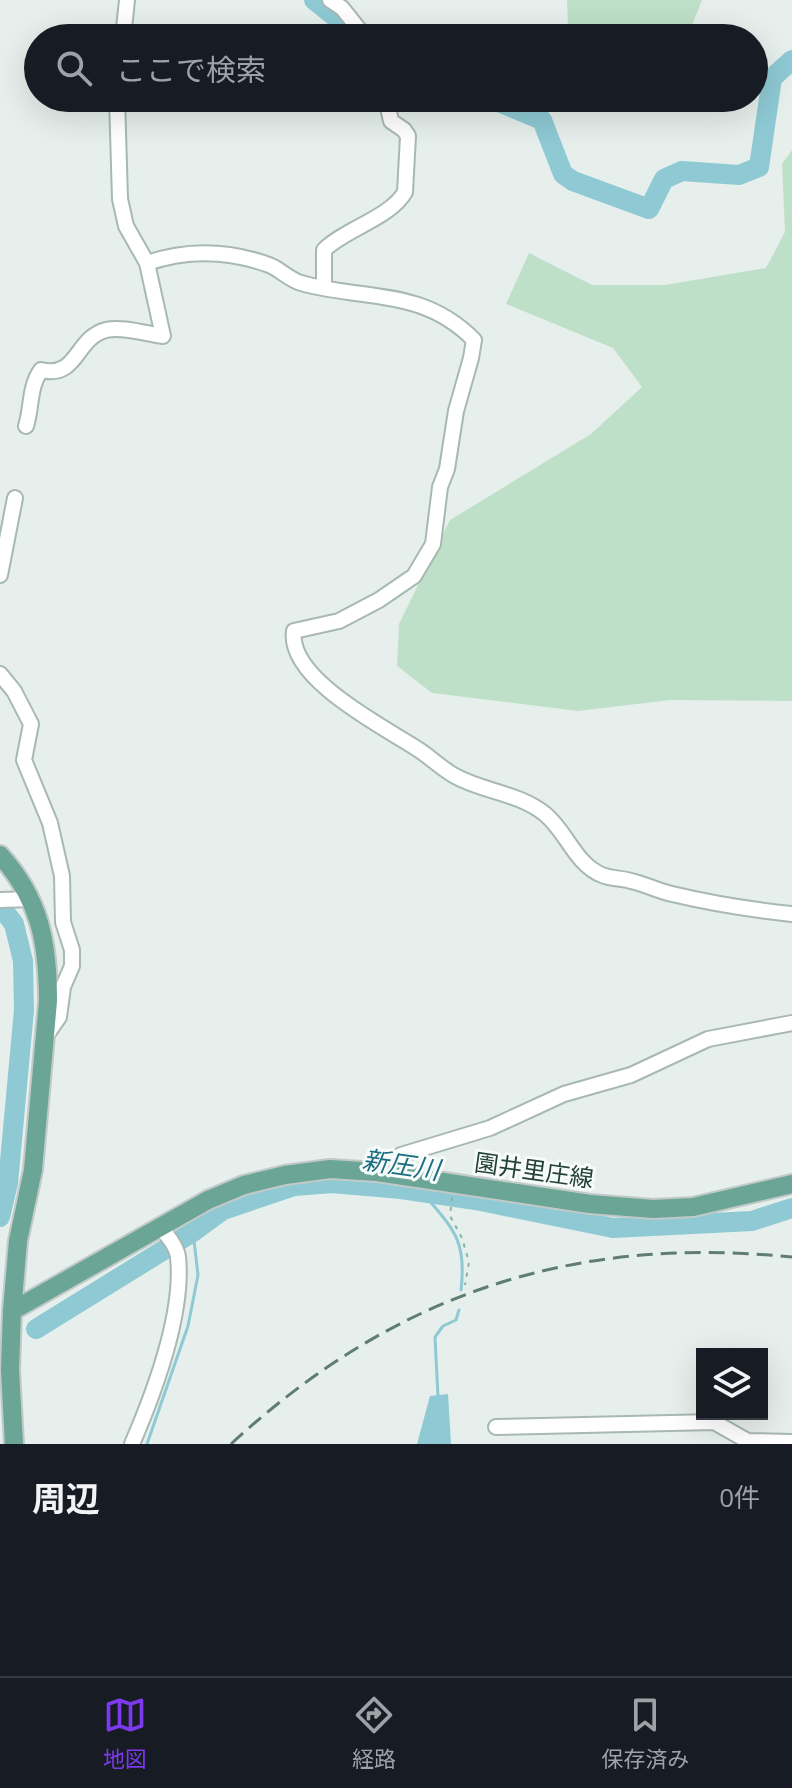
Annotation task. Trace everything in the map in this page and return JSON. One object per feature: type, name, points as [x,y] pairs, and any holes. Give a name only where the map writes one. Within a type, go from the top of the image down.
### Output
[{"type":"main road","points":[[0,855],[15,899],[39,919],[48,975],[33,1170],[6,1315],[14,1444]]},
{"type":"main road","name":"園井里庄線","points":[[6,1315],[208,1200],[244,1185],[285,1175],[330,1169],[377,1172],[590,1204],[653,1209],[718,1203],[792,1184]]},
{"type":"street","points":[[124,24],[127,0]]},
{"type":"street","points":[[330,0],[342,8],[355,24]]},
{"type":"street","points":[[26,426],[33,382],[41,370],[51,373],[62,371],[89,337],[108,329],[163,336],[147,263],[126,226],[120,199],[117,112]]},
{"type":"street","points":[[324,287],[324,250],[333,241],[394,204],[405,192],[408,136],[391,121],[389,112]]},
{"type":"street","points":[[147,263],[174,254],[217,254],[272,266],[285,277],[419,304],[461,327],[474,340],[456,411],[447,469],[440,487],[433,544],[414,576],[379,600],[339,621],[294,631],[292,636],[298,655],[328,690],[453,775],[501,792],[545,813],[568,839],[584,866],[604,876],[630,880],[671,894],[792,914]]},
{"type":"street","points":[[0,575],[15,498]]},
{"type":"street","points":[[0,674],[19,700],[31,724],[24,760],[50,823],[62,876],[63,922],[72,950],[72,966],[63,987],[59,1017],[45,1037]]},
{"type":"street","points":[[377,1172],[401,1155],[490,1128],[564,1094],[631,1075],[708,1039],[792,1023]]},
{"type":"street","points":[[132,1444],[149,1406],[165,1355],[177,1290],[178,1254],[162,1228]]},
{"type":"street","points":[[496,1427],[714,1422],[751,1443],[792,1442]]},
{"type":"path","points":[[452,1202],[450,1216],[462,1238],[469,1262],[465,1285]]},
{"type":"green space","points":[[567,0],[702,0],[693,24],[568,24]]},
{"type":"green space","points":[[792,150],[792,701],[670,700],[578,711],[432,693],[397,666],[399,624],[450,520],[591,434],[642,387],[613,348],[506,304],[529,253],[592,285],[665,285],[766,268],[785,232],[782,164]]},
{"type":"water","points":[[448,1394],[451,1444],[417,1444],[430,1396]]},
{"type":"waterway","points":[[314,0],[344,24]]},
{"type":"waterway","points":[[768,105],[772,78],[792,60]]},
{"type":"waterway","points":[[523,112],[542,120],[563,174],[573,181],[649,209],[664,179],[682,171],[739,175],[759,167],[767,112]]},
{"type":"waterway","points":[[0,906],[14,924],[23,961],[24,1010],[8,1183],[0,1217]]},
{"type":"waterway","name":"新圧川","points":[[36,1329],[193,1232],[223,1210],[294,1186],[332,1183],[401,1189],[476,1200],[613,1228],[752,1221],[792,1208]]},
{"type":"waterway","points":[[422,1192],[450,1226],[459,1246],[462,1258],[461,1290]]},
{"type":"waterway","points":[[147,1444],[188,1326],[198,1275],[193,1232]]},
{"type":"waterway","points":[[438,1397],[435,1337],[443,1326],[456,1320],[459,1310]]},
{"type":"railway","points":[[231,1444],[293,1392],[356,1348],[422,1313],[490,1286],[560,1267],[634,1256],[711,1253],[792,1257]]}]
